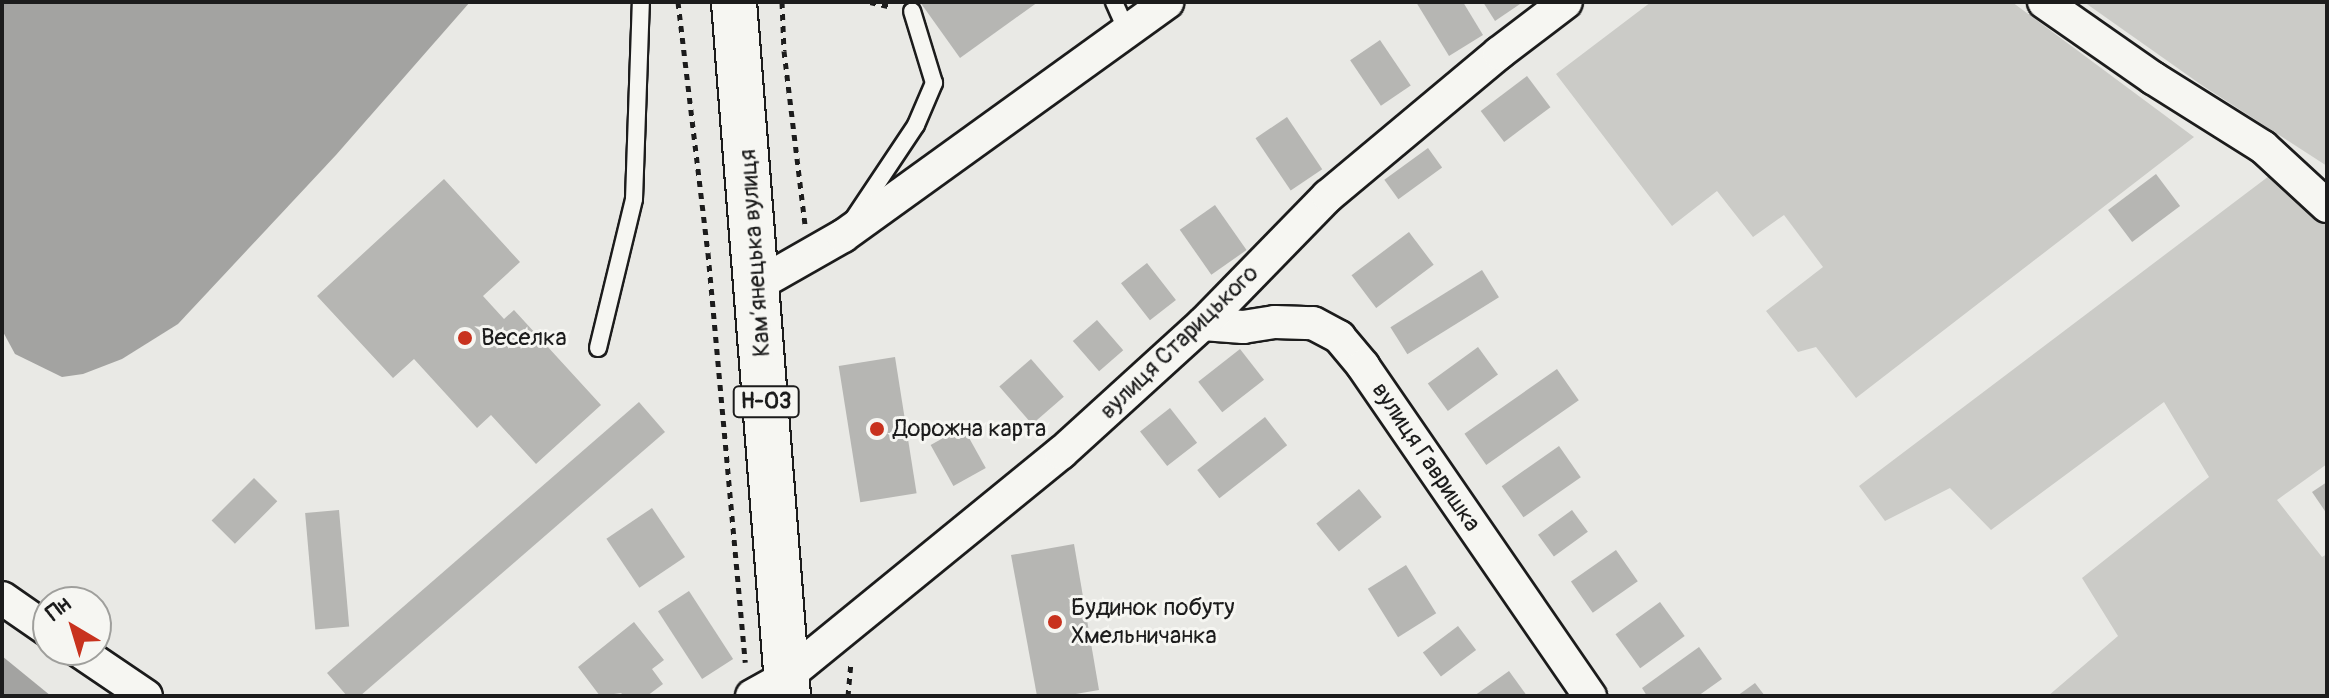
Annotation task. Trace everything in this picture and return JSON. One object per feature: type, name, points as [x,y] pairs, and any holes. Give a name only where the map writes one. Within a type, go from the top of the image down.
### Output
[{"type":"main road","name":"Камʼянецька вулиця","points":[[734,2],[757,285],[768,684]]},
{"type":"street","points":[[757,285],[843,236],[1120,16],[1168,2]]},
{"type":"street","name":"вулиця Старицького","points":[[768,684],[1061,453],[1203,324],[1328,196],[1499,53],[1566,2]]},
{"type":"street","points":[[2044,2],[2153,78],[2263,147],[2327,206]]},
{"type":"street","name":"вулиця Гавришка","points":[[1203,324],[1243,327],[1275,322],[1313,323],[1339,337],[1363,366],[1590,696]]},
{"type":"street","points":[[2,598],[32,619]]},
{"type":"street","points":[[102,666],[146,696]]},
{"type":"lane","points":[[598,348],[634,199],[641,2]]},
{"type":"lane","points":[[843,236],[916,125],[934,83],[912,11]]},
{"type":"path","points":[[678,2],[708,253],[768,684]]},
{"type":"path","points":[[782,2],[784,51],[809,255]]},
{"type":"shaded area","points":[[2,2],[470,2],[336,155],[178,324],[122,359],[83,374],[62,377],[15,354],[2,330]]},
{"type":"shaded area","points":[[1651,2],[2012,2],[2194,137],[1856,398],[1816,347],[1798,352],[1766,311],[1823,267],[1784,215],[1753,237],[1717,191],[1672,226],[1556,74]]},
{"type":"shaded area","points":[[2084,2],[2327,2],[2327,166],[2203,86]]},
{"type":"shaded area","points":[[2273,173],[2327,225],[2327,464],[2277,500],[2322,557],[2327,554],[2327,696],[2048,696],[2118,636],[2082,578],[2209,477],[2164,402],[1991,530],[1950,488],[1885,521],[1859,486]]},
{"type":"shaded area","points":[[2,656],[51,696],[2,696]]},
{"type":"building","points":[[920,2],[1038,2],[960,58]]},
{"type":"building","points":[[1416,2],[1463,2],[1483,35],[1449,56]]},
{"type":"building","points":[[1483,2],[1523,2],[1495,21]]},
{"type":"building","points":[[1380,40],[1411,86],[1381,106],[1350,60]]},
{"type":"building","points":[[1527,76],[1550,107],[1504,142],[1481,111]]},
{"type":"building","points":[[1287,117],[1322,169],[1291,190],[1255,138]]},
{"type":"building","points":[[1428,148],[1442,167],[1398,199],[1384,180]]},
{"type":"building","points":[[2156,174],[2180,206],[2132,242],[2108,210]]},
{"type":"building","points":[[444,179],[520,262],[483,296],[504,319],[514,310],[601,405],[536,464],[491,415],[477,428],[414,359],[393,378],[317,296]]},
{"type":"building","points":[[1215,205],[1247,250],[1211,275],[1180,230]]},
{"type":"building","points":[[1409,232],[1434,265],[1376,308],[1351,275]]},
{"type":"building","points":[[1147,263],[1176,300],[1150,320],[1121,283]]},
{"type":"building","points":[[1482,270],[1499,297],[1407,354],[1390,327]]},
{"type":"building","points":[[1097,320],[1123,350],[1099,371],[1073,341]]},
{"type":"building","points":[[1478,347],[1498,375],[1448,411],[1428,383]]},
{"type":"building","points":[[1240,349],[1264,380],[1222,412],[1198,382]]},
{"type":"building","points":[[895,357],[917,493],[860,502],[839,366]]},
{"type":"building","points":[[1031,359],[1064,397],[1032,424],[999,387]]},
{"type":"building","points":[[1557,369],[1579,400],[1486,465],[1464,434]]},
{"type":"building","points":[[639,402],[665,432],[360,696],[347,696],[327,673]]},
{"type":"building","points":[[1170,408],[1197,443],[1167,466],[1140,431]]},
{"type":"building","points":[[1265,417],[1287,445],[1219,498],[1197,470]]},
{"type":"building","points":[[963,427],[986,468],[953,486],[931,445]]},
{"type":"building","points":[[1559,446],[1581,477],[1523,517],[1502,486]]},
{"type":"building","points":[[254,478],[277,501],[235,544],[212,520]]},
{"type":"building","points":[[2327,482],[2327,514],[2312,492]]},
{"type":"building","points":[[1359,489],[1382,517],[1339,552],[1316,524]]},
{"type":"building","points":[[652,508],[685,557],[639,588],[606,539]]},
{"type":"building","points":[[339,510],[349,627],[315,630],[305,513]]},
{"type":"building","points":[[1572,510],[1588,532],[1554,557],[1538,535]]},
{"type":"building","name":"Будинок побуту Хмельничанка","points":[[1074,544],[1099,690],[1064,696],[1037,696],[1011,555]]},
{"type":"building","points":[[1616,550],[1638,581],[1593,613],[1571,582]]},
{"type":"building","points":[[1406,565],[1436,613],[1398,637],[1368,589]]},
{"type":"building","points":[[689,591],[733,659],[702,679],[658,611]]},
{"type":"building","points":[[1660,602],[1685,636],[1640,668],[1616,634]]},
{"type":"building","points":[[634,622],[664,660],[652,669],[663,684],[647,696],[624,696],[621,693],[600,696],[578,667]]},
{"type":"building","points":[[1458,626],[1476,650],[1441,676],[1423,652]]},
{"type":"building","points":[[1699,647],[1722,679],[1698,696],[1647,696],[1642,688]]},
{"type":"building","points":[[1509,671],[1527,696],[1474,696]]},
{"type":"building","points":[[1755,683],[1765,696],[1737,696]]},
{"type":"place","name":"Веселка","points":[[465,338]]},
{"type":"place","name":"Дорожна карта","points":[[877,429]]},
{"type":"place","name":"Будинок побуту Хмельничанка","points":[[1055,622]]}]
